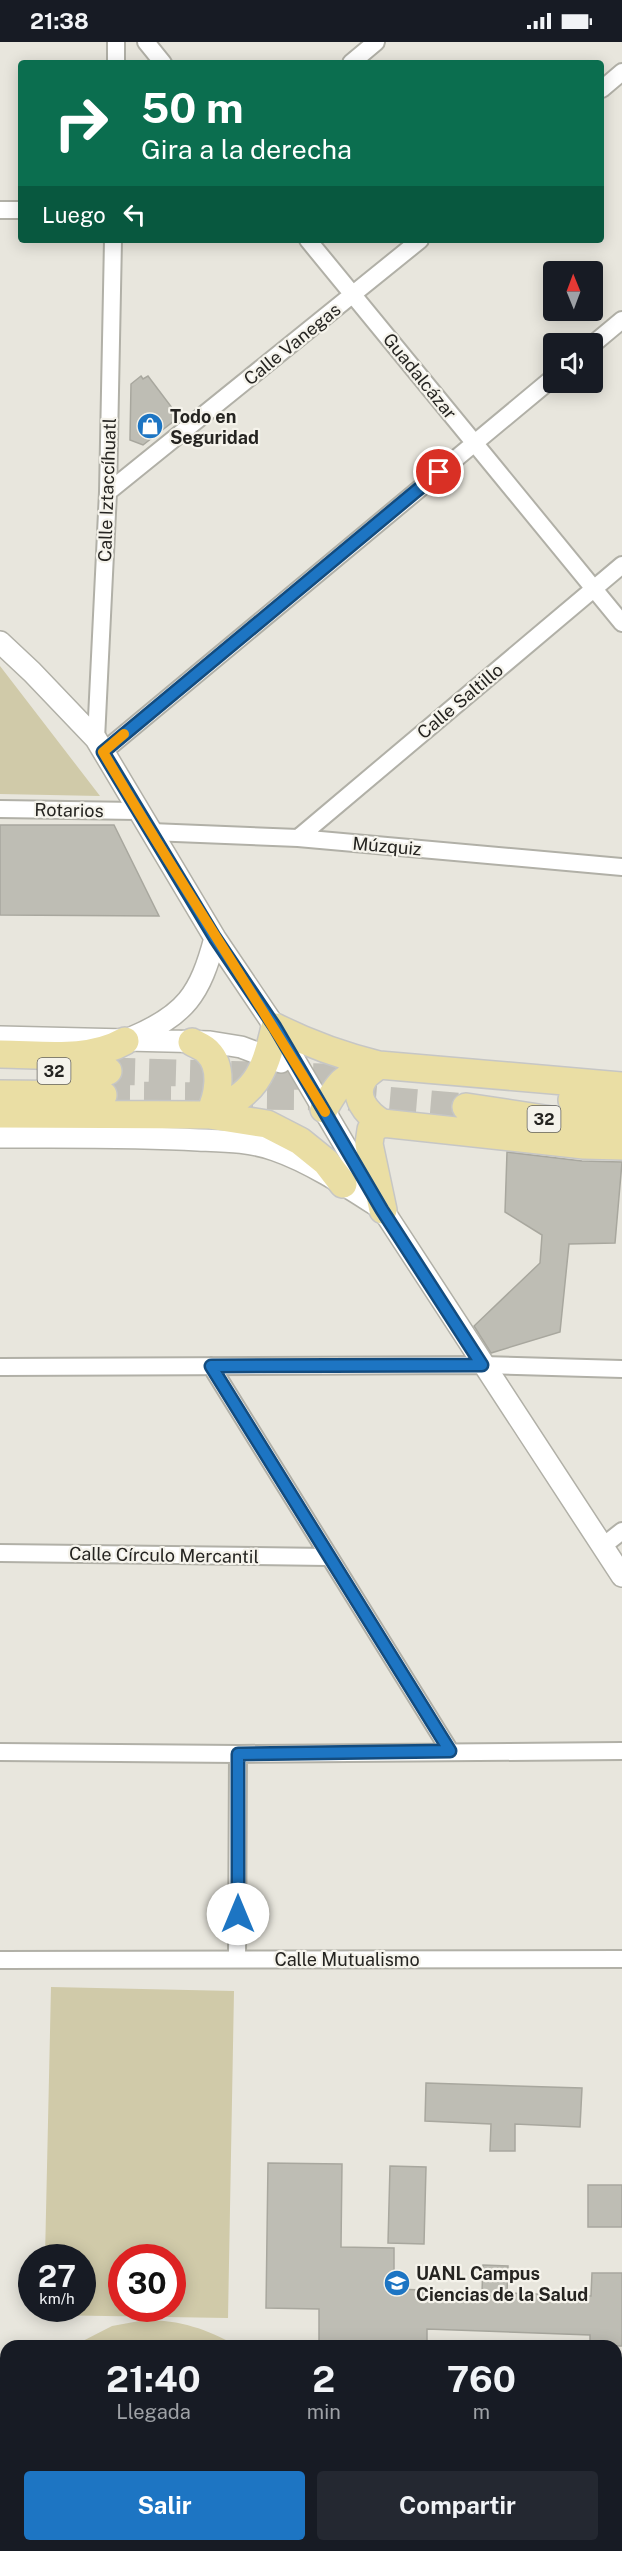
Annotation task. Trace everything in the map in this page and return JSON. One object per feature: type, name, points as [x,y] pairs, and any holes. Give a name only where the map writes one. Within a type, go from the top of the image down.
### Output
[{"type":"main road","points":[[209,1115],[235,1101],[252,1087],[268,1056],[275,1027],[307,1043],[343,1056],[379,1065],[622,1086]]},
{"type":"main road","points":[[0,1054],[95,1053],[110,1049],[125,1041]]},
{"type":"main road","points":[[192,1042],[208,1052],[217,1068],[216,1094],[209,1115]]},
{"type":"main road","points":[[324,1109],[336,1087],[352,1073],[379,1065]]},
{"type":"main road","points":[[379,1065],[364,1077],[359,1090],[366,1112],[382,1123],[584,1145],[622,1146]]},
{"type":"main road","name":"32","points":[[0,1071],[106,1083],[0,1094]]},
{"type":"main road","name":"32","points":[[622,1105],[467,1098],[622,1131]]},
{"type":"main road","points":[[0,1114],[209,1115],[267,1124],[300,1141],[326,1162],[343,1184]]},
{"type":"main road","points":[[382,1123],[371,1130],[369,1144],[382,1210]]},
{"type":"street","points":[[116,42],[116,60]]},
{"type":"street","points":[[146,42],[161,60]]},
{"type":"street","points":[[355,60],[376,42]]},
{"type":"street","points":[[604,87],[622,72]]},
{"type":"street","points":[[0,210],[18,210]]},
{"type":"street","name":"Calle Iztaccíhuatl","points":[[99,746],[108,492],[113,243]]},
{"type":"street","name":"Guadalcázar","points":[[310,243],[622,623]]},
{"type":"street","name":"Calle Vanegas","points":[[108,492],[416,243]]},
{"type":"street","points":[[603,336],[622,320]]},
{"type":"street","points":[[99,746],[543,386]]},
{"type":"street","name":"Calle Saltillo","points":[[298,838],[622,565]]},
{"type":"street","points":[[0,642],[32,672],[99,746],[215,938],[275,1027],[382,1210],[622,1576]]},
{"type":"street","name":"Rotarios","points":[[0,809],[138,811]]},
{"type":"street","name":"Múzquiz","points":[[151,832],[298,838],[622,867]]},
{"type":"street","points":[[125,1041],[153,1029],[191,999],[206,971],[215,938]]},
{"type":"street","points":[[0,1037],[192,1042],[241,1047],[268,1056],[300,1072]]},
{"type":"street","points":[[158,1138],[209,1115]]},
{"type":"street","points":[[0,1137],[158,1138],[246,1143],[274,1149],[343,1184],[382,1210]]},
{"type":"street","points":[[0,1367],[482,1365],[622,1369]]},
{"type":"street","points":[[211,1366],[450,1751]]},
{"type":"street","points":[[603,1546],[622,1531]]},
{"type":"street","name":"Calle Círculo Mercantil","points":[[0,1553],[328,1557]]},
{"type":"street","points":[[0,1752],[238,1754],[622,1751]]},
{"type":"street","points":[[237,1959],[238,1754]]},
{"type":"street","name":"Calle Mutualismo","points":[[0,1960],[622,1959]]},
{"type":"shaded area","points":[[0,666],[100,796],[0,794]]},
{"type":"shaded area","points":[[51,1987],[234,1991],[228,2318],[186,2317],[186,2244],[108,2244],[108,2316],[96,2316],[96,2244],[45,2244]]},
{"type":"shaded area","points":[[134,2322],[170,2322],[193,2327],[225,2340],[85,2340],[112,2326]]},
{"type":"building","points":[[141,376],[143,379],[148,376],[179,417],[143,445],[130,440],[131,384]]},
{"type":"building","points":[[0,825],[114,825],[159,916],[0,915]]},
{"type":"building","points":[[507,1152],[582,1161],[622,1162],[615,1243],[569,1244],[560,1332],[491,1353],[474,1326],[540,1263],[542,1235],[505,1212]]},
{"type":"building","points":[[426,2083],[582,2088],[580,2127],[515,2124],[515,2151],[490,2151],[491,2124],[425,2121]]},
{"type":"building","points":[[268,2163],[342,2164],[341,2247],[394,2248],[394,2289],[482,2292],[483,2265],[508,2266],[507,2293],[591,2296],[592,2273],[622,2273],[622,2340],[590,2340],[590,2335],[427,2329],[427,2340],[319,2340],[319,2309],[266,2308]]},
{"type":"building","points":[[390,2166],[426,2167],[424,2244],[388,2243]]},
{"type":"building","points":[[588,2185],[622,2185],[622,2227],[588,2227]]},
{"type":"tunnel","points":[[108,1071],[365,1080]]},
{"type":"tunnel","points":[[103,1095],[348,1097],[466,1107]]},
{"type":"slow traffic","points":[[124,734],[103,752],[215,938],[275,1027],[325,1112]]},
{"type":"place","name":"Todo en Seguridad","points":[[150,426]]},
{"type":"place","name":"UANL Campus Ciencias de la Salud","points":[[397,2283]]},
{"type":"route","points":[[238,1914],[238,1754],[450,1751],[211,1366],[482,1365],[382,1210],[275,1027],[215,938],[103,752],[439,472]]}]
